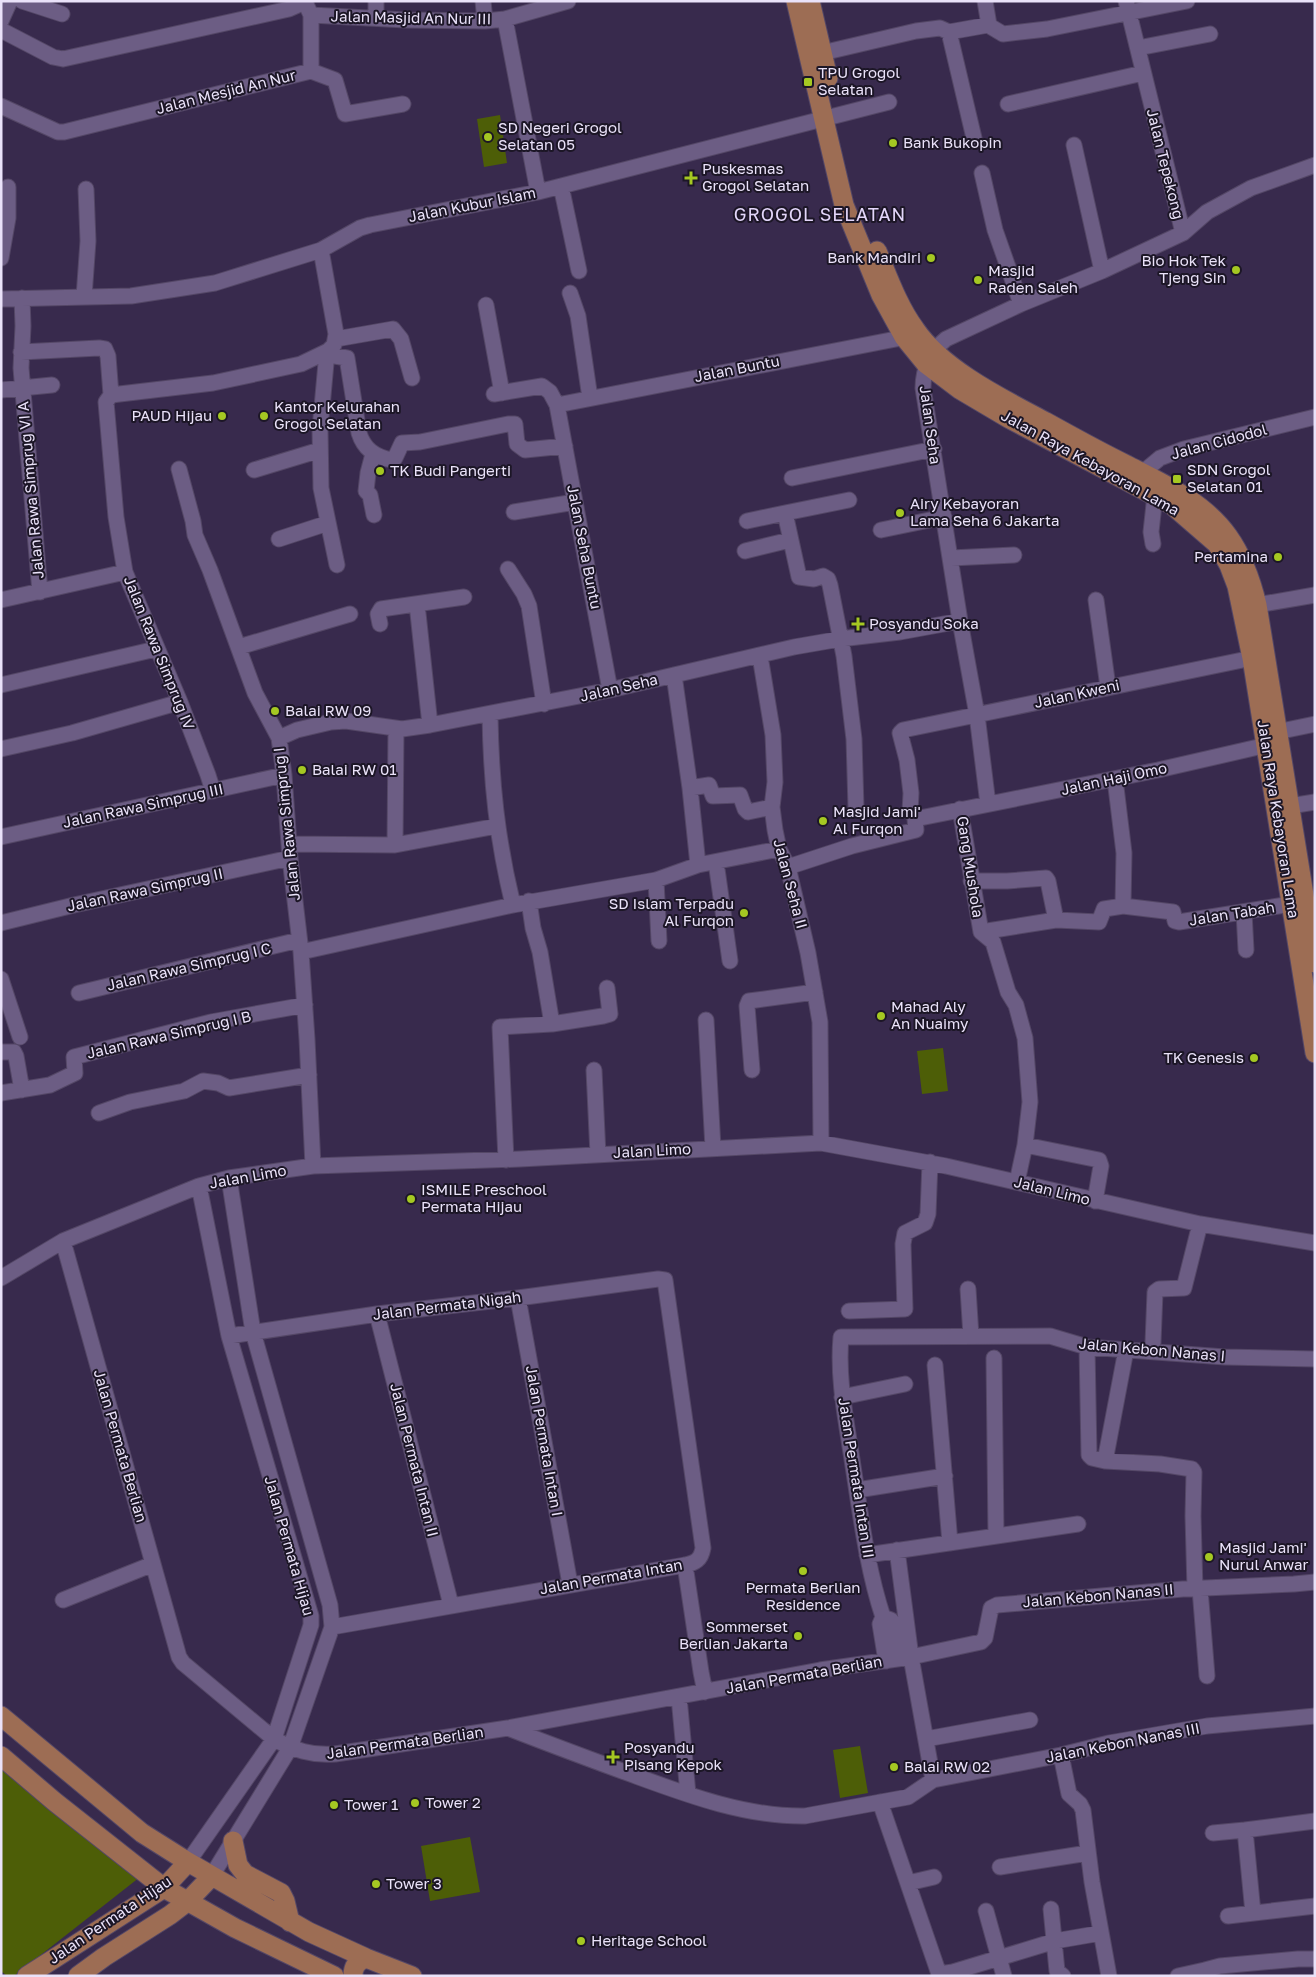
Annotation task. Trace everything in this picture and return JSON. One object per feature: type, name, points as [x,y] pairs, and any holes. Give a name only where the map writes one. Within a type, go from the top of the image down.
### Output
[{"type":"main road","name":"Jalan Raya Kebayoran Lama","points":[[796,1],[822,53],[829,117]]},
{"type":"main road","name":"Jalan Raya Kebayoran Lama","points":[[810,1],[810,29],[841,168],[893,289],[909,333],[931,358],[1138,479],[1181,494],[1204,512],[1228,535],[1245,565],[1258,605],[1259,657],[1291,904],[1309,956]]},
{"type":"main road","name":"Jalan Raya Kebayoran Lama","points":[[1138,479],[1155,495],[1182,512],[1217,544],[1229,565],[1237,586],[1259,657]]},
{"type":"main road","name":"Jalan Raya Kebayoran Lama","points":[[1270,737],[1290,806],[1312,926],[1309,956],[1315,1053]]},
{"type":"main road","points":[[1,1716],[142,1833],[211,1877],[290,1922],[366,1958],[412,1976]]},
{"type":"main road","points":[[1,1756],[55,1802],[164,1888],[235,1928],[334,1976]]},
{"type":"main road","points":[[233,1841],[238,1865],[245,1874],[281,1893],[290,1922]]},
{"type":"main road","name":"Jalan Permata Hijau","points":[[27,1976],[164,1888],[188,1862]]},
{"type":"main road","name":"Jalan Permata Hijau","points":[[78,1976],[188,1902],[211,1877]]},
{"type":"main road","points":[[353,1976],[357,1963],[366,1958]]},
{"type":"street","points":[[1,21],[10,1]]},
{"type":"street","points":[[22,1],[62,14]]},
{"type":"street","points":[[376,1],[376,18]]},
{"type":"street","points":[[483,1],[484,21]]},
{"type":"street","name":"Jalan Masjid An Nur III","points":[[307,6],[376,18],[484,21],[505,19],[568,1]]},
{"type":"street","points":[[985,1],[989,26]]},
{"type":"street","points":[[822,53],[916,31],[940,28],[948,32],[989,26],[1003,34],[1060,27],[1127,7],[1187,1]]},
{"type":"street","points":[[1,30],[53,57],[63,59],[307,6]]},
{"type":"street","name":"Jalan Mesjid An Nur","points":[[1,106],[58,132],[64,132],[311,71],[307,6]]},
{"type":"street","name":"Jalan Tepekong","points":[[931,358],[946,339],[1021,304],[1102,271],[1183,233],[1127,7]]},
{"type":"street","points":[[505,19],[538,192]]},
{"type":"street","points":[[948,32],[974,138]]},
{"type":"street","points":[[1138,48],[1210,34]]},
{"type":"street","points":[[311,71],[335,80],[345,114],[403,104]]},
{"type":"street","points":[[1008,104],[1144,73]]},
{"type":"street","name":"Jalan Kubur Islam","points":[[1,299],[131,296],[218,282],[322,250],[360,228],[370,225],[538,192],[889,102]]},
{"type":"street","points":[[1074,145],[1102,271]]},
{"type":"street","points":[[1183,233],[1207,212],[1228,199],[1251,188],[1315,165]]},
{"type":"street","points":[[982,173],[995,230],[1021,304]]},
{"type":"street","points":[[561,186],[578,271]]},
{"type":"street","points":[[1,258],[8,218],[8,187]]},
{"type":"street","points":[[84,298],[88,241],[86,189]]},
{"type":"street","points":[[322,250],[330,347],[320,429],[321,488],[337,564]]},
{"type":"street","points":[[570,293],[578,316],[590,398]]},
{"type":"street","name":"Jalan Rawa Simprug VI A","points":[[22,298],[22,388],[40,592]]},
{"type":"street","points":[[486,305],[498,393],[542,386],[550,392],[557,405]]},
{"type":"street","points":[[110,395],[217,383],[301,364],[330,347],[393,329],[401,339],[412,378]]},
{"type":"street","name":"Jalan Buntu","points":[[557,405],[909,333]]},
{"type":"street","points":[[330,347],[335,356],[347,358],[355,398],[359,433],[362,443],[373,454],[390,460],[395,458],[402,443],[420,442],[508,424],[515,424],[517,444],[525,450],[565,446]]},
{"type":"street","name":"Jalan Rawa Simprug IV","points":[[21,352],[105,349],[108,356],[110,395],[106,402],[116,518],[125,572],[180,702],[213,791]]},
{"type":"street","name":"Jalan Seha","points":[[931,358],[924,388],[960,621],[977,715]]},
{"type":"street","points":[[1,390],[52,385]]},
{"type":"street","name":"Jalan Seha Buntu","points":[[557,405],[610,690]]},
{"type":"street","name":"Jalan Cidodol","points":[[1138,479],[1160,458],[1184,449],[1315,417]]},
{"type":"street","points":[[792,478],[934,449]]},
{"type":"street","points":[[254,470],[320,450]]},
{"type":"street","points":[[373,454],[366,491],[370,495],[374,515]]},
{"type":"street","name":"Jalan Rawa Simprug I","points":[[179,469],[193,521],[194,535],[210,570],[255,694],[279,738],[305,1005],[313,1166]]},
{"type":"street","points":[[1153,544],[1151,532],[1155,495]]},
{"type":"street","points":[[747,521],[849,500]]},
{"type":"street","points":[[514,512],[575,502]]},
{"type":"street","points":[[785,513],[799,577],[814,580],[823,576],[828,579],[840,639],[854,739],[856,808]]},
{"type":"street","points":[[881,530],[944,517]]},
{"type":"street","points":[[279,539],[328,523]]},
{"type":"street","points":[[745,551],[790,540]]},
{"type":"street","points":[[951,558],[1014,555]]},
{"type":"street","points":[[508,569],[524,594],[529,606],[544,704]]},
{"type":"street","points":[[1,600],[125,572]]},
{"type":"street","points":[[1258,605],[1315,595]]},
{"type":"street","points":[[380,624],[378,614],[381,609],[464,597]]},
{"type":"street","points":[[1096,600],[1108,688]]},
{"type":"street","points":[[417,604],[430,725]]},
{"type":"street","points":[[239,647],[350,614]]},
{"type":"street","name":"Jalan Seha","points":[[279,738],[297,730],[331,722],[346,721],[396,728],[430,725],[610,690],[794,647],[900,632],[960,621]]},
{"type":"street","points":[[1,684],[156,648]]},
{"type":"street","name":"Jalan Seha II","points":[[760,656],[773,735],[776,773],[772,807],[780,849],[788,867],[820,1022],[820,1143]]},
{"type":"street","name":"Jalan Kweni","points":[[910,812],[911,793],[901,731],[1259,657]]},
{"type":"street","points":[[674,675],[690,788],[698,865]]},
{"type":"street","points":[[1,749],[72,733],[180,702]]},
{"type":"street","points":[[490,714],[492,780],[496,826],[513,904]]},
{"type":"street","points":[[977,715],[988,804]]},
{"type":"street","name":"Jalan Haji Omo","points":[[788,867],[852,846],[916,830],[915,819],[1115,779],[1315,724]]},
{"type":"street","points":[[395,845],[396,728]]},
{"type":"street","name":"Jalan Rawa Simprug III","points":[[1,836],[284,775]]},
{"type":"street","points":[[1115,779],[1124,853],[1124,906]]},
{"type":"street","points":[[690,788],[709,785],[713,796],[740,795],[748,812],[772,807]]},
{"type":"street","points":[[1290,806],[1315,802]]},
{"type":"street","name":"Gang Mushola","points":[[960,809],[981,932],[993,942],[1008,992],[1016,1005],[1025,1038],[1030,1102],[1025,1145],[1017,1182]]},
{"type":"street","name":"Jalan Rawa Simprug II","points":[[1,924],[290,851],[395,845],[496,826]]},
{"type":"street","name":"Jalan Rawa Simprug I C","points":[[78,993],[300,946],[513,904],[656,880],[698,865],[780,849]]},
{"type":"street","points":[[716,862],[730,960]]},
{"type":"street","points":[[971,881],[1007,882],[1046,878],[1056,920]]},
{"type":"street","points":[[656,880],[659,941]]},
{"type":"street","points":[[529,902],[533,928],[540,952],[552,1024]]},
{"type":"street","name":"Jalan Tabah","points":[[981,932],[1056,920],[1099,922],[1104,909],[1124,906],[1173,912],[1177,922],[1291,904]]},
{"type":"street","points":[[1244,912],[1246,950]]},
{"type":"street","points":[[1,979],[4,1001],[20,1037]]},
{"type":"street","points":[[506,1160],[500,1027],[552,1024],[610,1014],[607,988]]},
{"type":"street","points":[[752,1070],[747,1006],[750,1001],[815,992]]},
{"type":"street","name":"Jalan Rawa Simprug I B","points":[[22,1090],[56,1083],[74,1074],[74,1057],[211,1022],[305,1005]]},
{"type":"street","points":[[706,1020],[713,1148]]},
{"type":"street","points":[[1,1052],[14,1052],[22,1090],[1,1093]]},
{"type":"street","points":[[594,1070],[598,1154]]},
{"type":"street","points":[[99,1114],[130,1102],[189,1089],[203,1081],[218,1083],[229,1088],[308,1075]]},
{"type":"street","name":"Jalan Limo","points":[[1,1278],[63,1241],[199,1186],[229,1178],[313,1166],[506,1160],[820,1143],[930,1162],[1200,1224],[1315,1244]]},
{"type":"street","points":[[1025,1145],[1099,1160],[1101,1166],[1095,1201]]},
{"type":"street","points":[[849,1311],[905,1309],[903,1244],[905,1233],[925,1223],[928,1214],[930,1162]]},
{"type":"street","name":"Jalan Permata Hijau","points":[[211,1877],[290,1748],[332,1627],[330,1606],[253,1332],[229,1178]]},
{"type":"street","name":"Jalan Permata Hijau","points":[[188,1862],[274,1739],[310,1633],[311,1616],[229,1336],[199,1186]]},
{"type":"street","points":[[1153,1342],[1155,1292],[1159,1289],[1184,1288],[1200,1224]]},
{"type":"street","name":"Jalan Permata Berlian","points":[[63,1241],[179,1657],[183,1663],[274,1739],[290,1748],[314,1754],[335,1754],[508,1728],[820,1670],[899,1659]]},
{"type":"street","name":"Jalan Permata Nigah","points":[[229,1336],[377,1314],[518,1298],[658,1279],[665,1280]]},
{"type":"street","name":"Jalan Permata Intan","points":[[332,1627],[685,1565],[698,1560],[702,1555],[703,1548],[665,1280]]},
{"type":"street","points":[[968,1289],[970,1336]]},
{"type":"street","name":"Jalan Permata Intan I","points":[[518,1298],[570,1584]]},
{"type":"street","name":"Jalan Permata Intan II","points":[[377,1314],[451,1605]]},
{"type":"street","name":"Jalan Kebon Nanas I","points":[[841,1337],[1050,1336],[1087,1347],[1225,1357],[1315,1359]]},
{"type":"street","name":"Jalan Permata Intan III","points":[[841,1337],[839,1359],[842,1397],[867,1555],[878,1604],[884,1616],[893,1623],[899,1659]]},
{"type":"street","points":[[1087,1347],[1089,1455],[1095,1460],[1160,1464],[1194,1470],[1197,1589],[1207,1676]]},
{"type":"street","points":[[1105,1461],[1126,1350]]},
{"type":"street","points":[[994,1358],[996,1536]]},
{"type":"street","points":[[935,1365],[950,1543]]},
{"type":"street","points":[[842,1397],[905,1384]]},
{"type":"street","points":[[857,1490],[945,1476]]},
{"type":"street","points":[[867,1555],[1078,1524]]},
{"type":"street","points":[[508,1728],[688,1794],[752,1811],[788,1816],[805,1816],[908,1797],[933,1780],[926,1739],[899,1659],[898,1550]]},
{"type":"street","points":[[63,1600],[153,1564]]},
{"type":"street","points":[[685,1565],[705,1692]]},
{"type":"street","name":"Jalan Kebon Nanas II","points":[[899,1659],[983,1641],[990,1610],[994,1605],[1315,1582]]},
{"type":"street","points":[[679,1697],[688,1794]]},
{"type":"street","name":"Jalan Kebon Nanas III","points":[[933,1780],[1061,1755],[1109,1743],[1207,1726],[1315,1716]]},
{"type":"street","points":[[926,1739],[1030,1720]]},
{"type":"street","points":[[1061,1755],[1070,1794],[1083,1810],[1088,1853],[1109,1976]]},
{"type":"street","points":[[880,1802],[939,1974],[953,1972],[1055,1941],[1101,1933]]},
{"type":"street","points":[[1212,1833],[1315,1822]]},
{"type":"street","points":[[1245,1830],[1253,1913]]},
{"type":"street","points":[[1000,1867],[1088,1853]]},
{"type":"street","points":[[908,1883],[934,1877]]},
{"type":"street","points":[[1228,1916],[1315,1906]]},
{"type":"street","points":[[1051,1909],[1057,1971],[1063,1976]]},
{"type":"street","points":[[986,1911],[1004,1976]]},
{"type":"street","points":[[1178,1976],[1206,1973],[1249,1963],[1315,1959]]},
{"type":"green space","points":[[500,115],[507,163],[484,167],[477,119]]},
{"type":"green space","points":[[943,1048],[948,1091],[922,1094],[917,1051]]},
{"type":"green space","points":[[860,1746],[868,1793],[840,1798],[833,1750]]},
{"type":"green space","points":[[1,1761],[140,1877],[14,1976],[7,1976],[1,1971]]},
{"type":"green space","points":[[470,1837],[480,1892],[430,1901],[421,1846]]},
{"type":"place","name":"TPU Grogol Selatan","points":[[808,82]]},
{"type":"place","name":"SD Negeri Grogol Selatan 05","points":[[488,137]]},
{"type":"place","name":"Bank Bukopin","points":[[893,143]]},
{"type":"place","name":"Puskesmas Grogol Selatan","points":[[691,178]]},
{"type":"place","name":"Bank Mandiri","points":[[931,258]]},
{"type":"place","name":"Bio Hok Tek Tjeng Sin","points":[[1236,270]]},
{"type":"place","name":"Masjid Raden Saleh","points":[[978,280]]},
{"type":"place","name":"PAUD Hijau","points":[[222,416]]},
{"type":"place","name":"Kantor Kelurahan Grogol Selatan","points":[[264,416]]},
{"type":"place","name":"TK Budi Pangerti","points":[[380,471]]},
{"type":"place","name":"SDN Grogol Selatan 01","points":[[1177,479]]},
{"type":"place","name":"Airy Kebayoran Lama Seha 6 Jakarta","points":[[900,513]]},
{"type":"place","name":"Pertamina","points":[[1278,557]]},
{"type":"place","name":"Posyandu Soka","points":[[858,624]]},
{"type":"place","name":"Balai RW 09","points":[[275,711]]},
{"type":"place","name":"Balai RW 01","points":[[302,770]]},
{"type":"place","name":"Masjid Jami' Al Furqon","points":[[823,821]]},
{"type":"place","name":"SD Islam Terpadu Al Furqon","points":[[744,913]]},
{"type":"place","name":"Mahad Aly An Nuaimy","points":[[881,1016]]},
{"type":"place","name":"TK Genesis","points":[[1254,1058]]},
{"type":"place","name":"ISMILE Preschool Permata Hijau","points":[[411,1199]]},
{"type":"place","name":"Masjid Jami' Nurul Anwar","points":[[1209,1557]]},
{"type":"place","name":"Permata Berlian Residence","points":[[803,1571]]},
{"type":"place","name":"Sommerset Berlian Jakarta","points":[[798,1636]]},
{"type":"place","name":"Posyandu Pisang Kepok","points":[[613,1757]]},
{"type":"place","name":"Balai RW 02","points":[[894,1767]]},
{"type":"place","name":"Tower 2","points":[[415,1803]]},
{"type":"place","name":"Tower 1","points":[[334,1805]]},
{"type":"place","name":"Tower 3","points":[[376,1884]]},
{"type":"place","name":"Heritage School","points":[[581,1941]]},
{"type":"district","name":"GROGOL SELATAN","points":[[820,215]]}]
